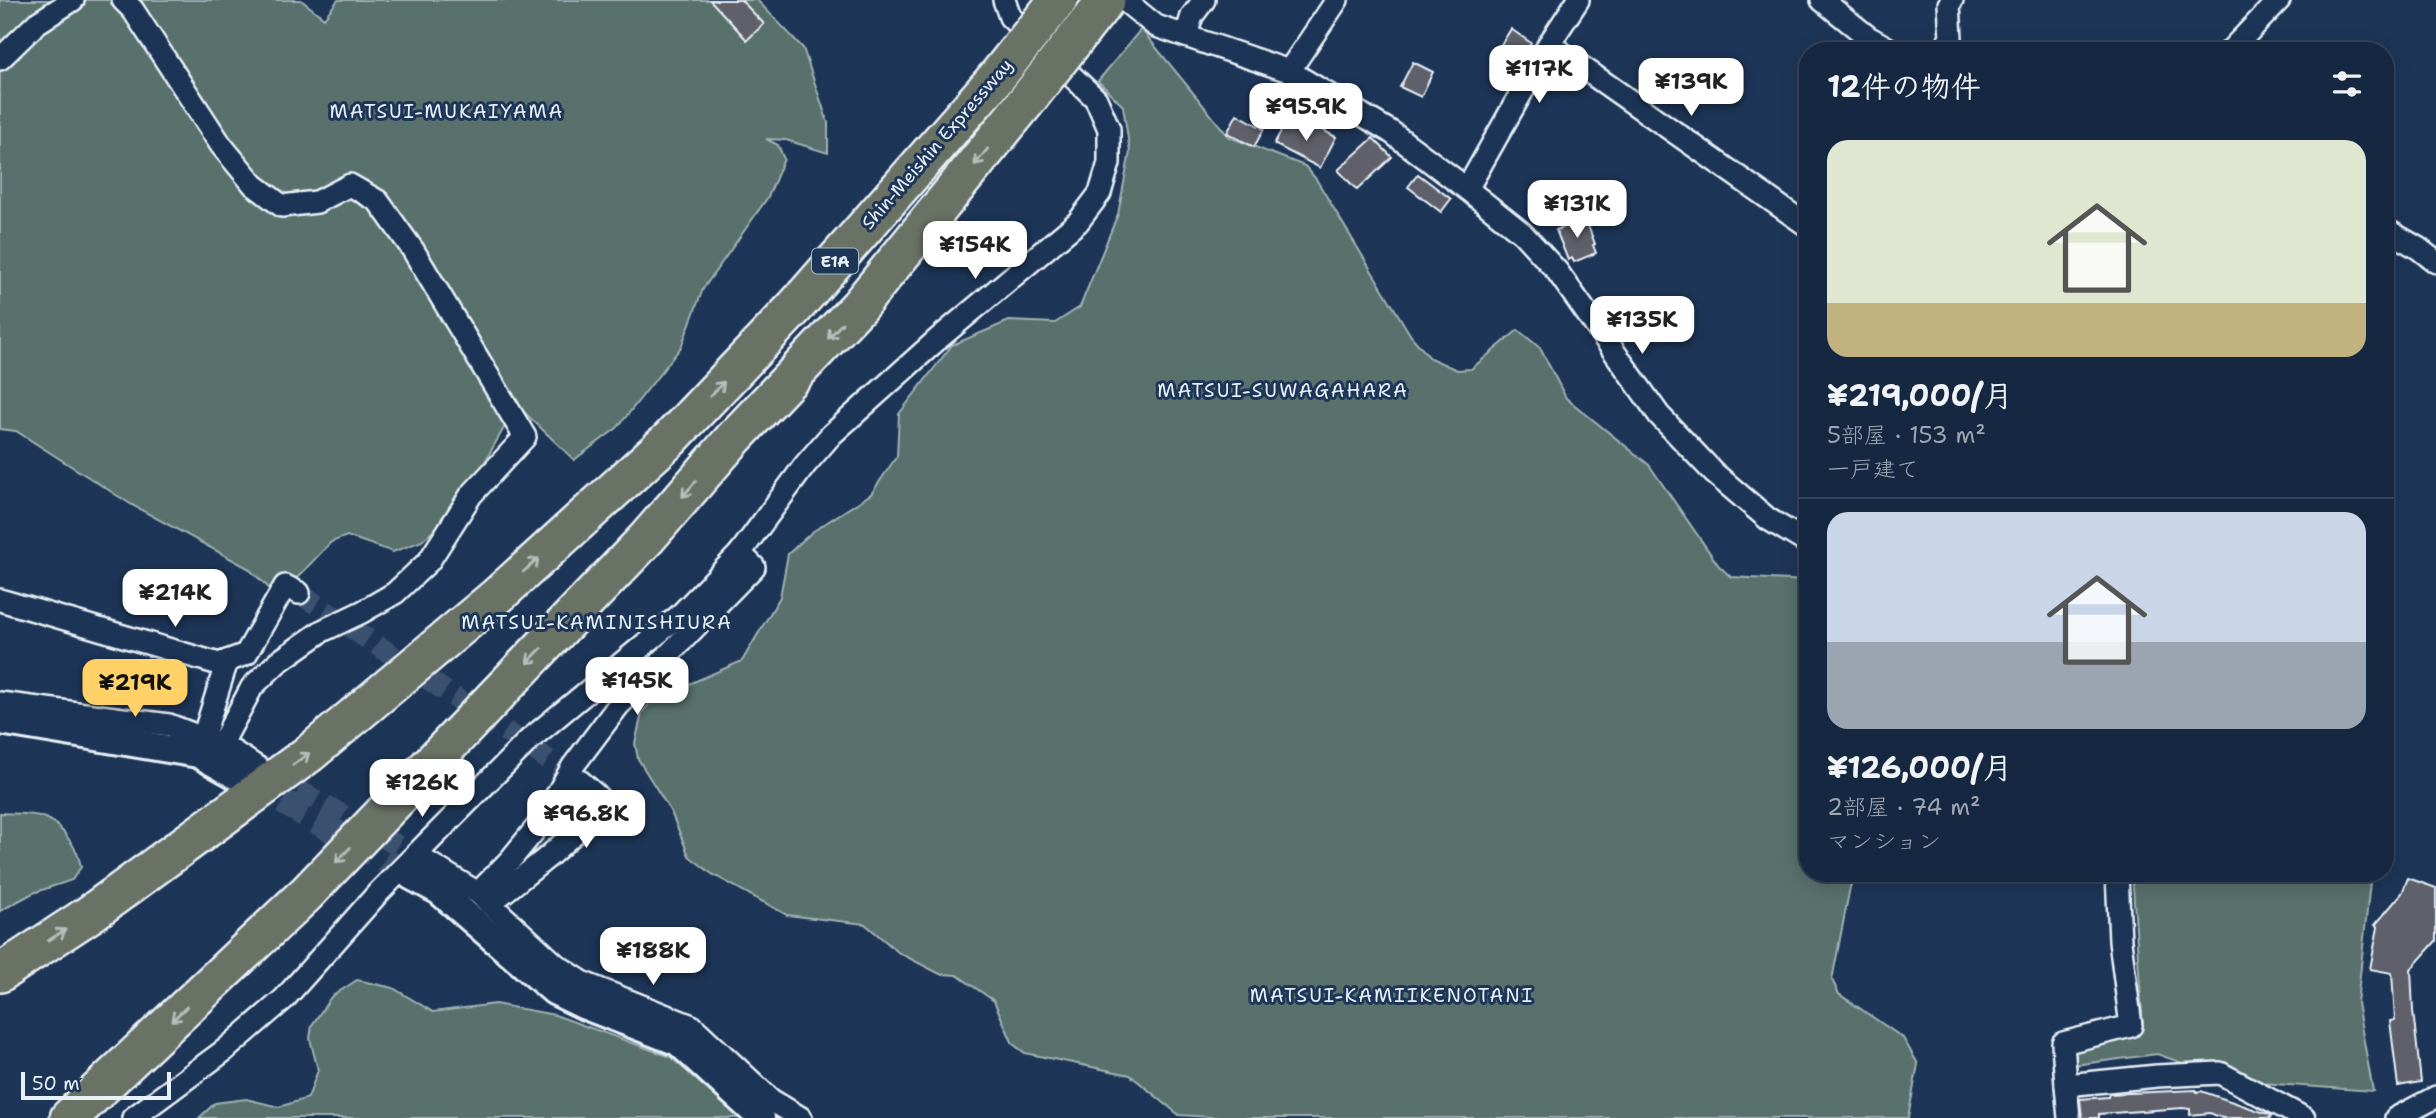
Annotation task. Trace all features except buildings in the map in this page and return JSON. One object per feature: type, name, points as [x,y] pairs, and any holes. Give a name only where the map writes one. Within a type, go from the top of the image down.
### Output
[{"type":"highway","name":"Shin-Meishin Expressway","points":[[0,973],[90,914],[310,752],[496,597],[670,439],[795,307],[995,79],[1058,0]]},
{"type":"highway","name":"E1A","points":[[69,1118],[307,893],[638,547],[734,438],[859,306],[1106,0]]},
{"type":"street","points":[[0,60],[37,23],[73,0]]},
{"type":"street","points":[[123,0],[133,10],[221,145],[254,185],[282,206],[317,202],[350,185],[378,201],[413,250],[525,437],[471,495],[429,561],[395,593],[322,631],[278,662],[252,687],[212,742]]},
{"type":"street","points":[[133,1118],[225,1050],[284,999],[378,893],[529,740],[680,615],[740,553],[805,465],[831,435],[928,348],[1078,222],[1100,193],[1109,163],[1109,129],[1096,99],[1010,17],[1004,0]]},
{"type":"street","points":[[1124,0],[1156,26],[1289,71],[1391,132],[1467,189],[1522,233],[1557,271],[1659,415],[1714,473],[1768,519],[1799,538]]},
{"type":"street","points":[[1186,36],[1192,16],[1204,0]]},
{"type":"street","points":[[1289,71],[1337,0]]},
{"type":"street","points":[[1467,189],[1549,44],[1578,0]]},
{"type":"street","points":[[1822,0],[1877,42]]},
{"type":"street","points":[[1948,42],[1951,38],[1949,4],[1952,0]]},
{"type":"street","points":[[2239,42],[2279,0]]},
{"type":"street","points":[[1549,44],[1799,220]]},
{"type":"street","points":[[2394,234],[2436,262]]},
{"type":"street","points":[[483,898],[542,821],[573,766],[618,706],[754,567],[740,553]]},
{"type":"street","points":[[0,600],[219,664],[246,654],[285,586],[299,593]]},
{"type":"street","points":[[212,742],[227,661]]},
{"type":"street","points":[[0,703],[169,725],[212,742],[254,775]]},
{"type":"street","points":[[0,721],[198,754],[254,775]]},
{"type":"street","points":[[483,898],[549,856],[601,808],[597,796],[580,781]]},
{"type":"street","points":[[416,868],[483,898],[555,964],[583,983],[692,1026],[771,1100],[802,1118]]},
{"type":"street","points":[[416,868],[554,991],[678,1042],[761,1118]]},
{"type":"street","points":[[2069,1118],[2063,1043],[2132,1026],[2120,941],[2117,882]]},
{"type":"street","points":[[2066,1085],[2220,1073],[2304,1118]]},
{"type":"street","points":[[2396,1118],[2436,1097]]},
{"type":"green space","points":[[0,0],[301,0],[324,18],[338,0],[757,0],[803,48],[828,123],[828,153],[786,140],[766,139],[778,145],[784,159],[768,197],[703,289],[681,347],[617,428],[574,460],[517,405],[459,507],[422,541],[393,552],[347,536],[331,542],[298,577],[270,589],[248,568],[132,505],[16,431],[0,429]]},
{"type":"green space","points":[[1141,29],[1229,137],[1305,166],[1316,179],[1411,336],[1430,358],[1457,370],[1471,369],[1518,330],[1540,348],[1566,398],[1649,465],[1719,566],[1731,577],[1799,581],[1799,882],[1852,882],[1832,980],[1839,994],[1903,1038],[1918,1064],[1908,1118],[1225,1118],[1179,1115],[1130,1075],[1025,1053],[1013,1044],[994,1001],[957,975],[940,974],[899,953],[865,924],[787,915],[712,874],[689,856],[671,812],[638,759],[635,743],[642,713],[652,700],[742,661],[780,597],[788,554],[812,532],[871,494],[897,456],[899,414],[952,345],[1009,321],[1055,323],[1080,307],[1118,214],[1130,152],[1123,106],[1098,81]]},
{"type":"green space","points":[[0,813],[40,816],[63,831],[77,853],[81,867],[72,880],[33,893],[0,911]]},
{"type":"green space","points":[[2133,882],[2370,882],[2357,1003],[2373,1091],[2233,1081],[2157,1054],[2074,1065],[2074,1047],[2143,1028]]},
{"type":"green space","points":[[357,980],[393,988],[433,1012],[495,1004],[555,1015],[671,1057],[739,1118],[199,1118],[215,1103],[246,1099],[279,1107],[308,1098],[318,1070],[310,1039],[312,1025],[331,997]]},
{"type":"tunnel","points":[[299,593],[580,781]]},
{"type":"tunnel","points":[[271,775],[422,859]]},
{"type":"tunnel","points":[[249,782],[411,876]]},
{"type":"district","name":"MATSUI-MUKAIYAMA","points":[[447,111]]},
{"type":"district","name":"MATSUI-SUWAGAHARA","points":[[1283,390]]},
{"type":"district","name":"MATSUI-KAMINISHIURA","points":[[597,622]]},
{"type":"district","name":"MATSUI-KAMIIKENOTANI","points":[[1392,995]]}]
